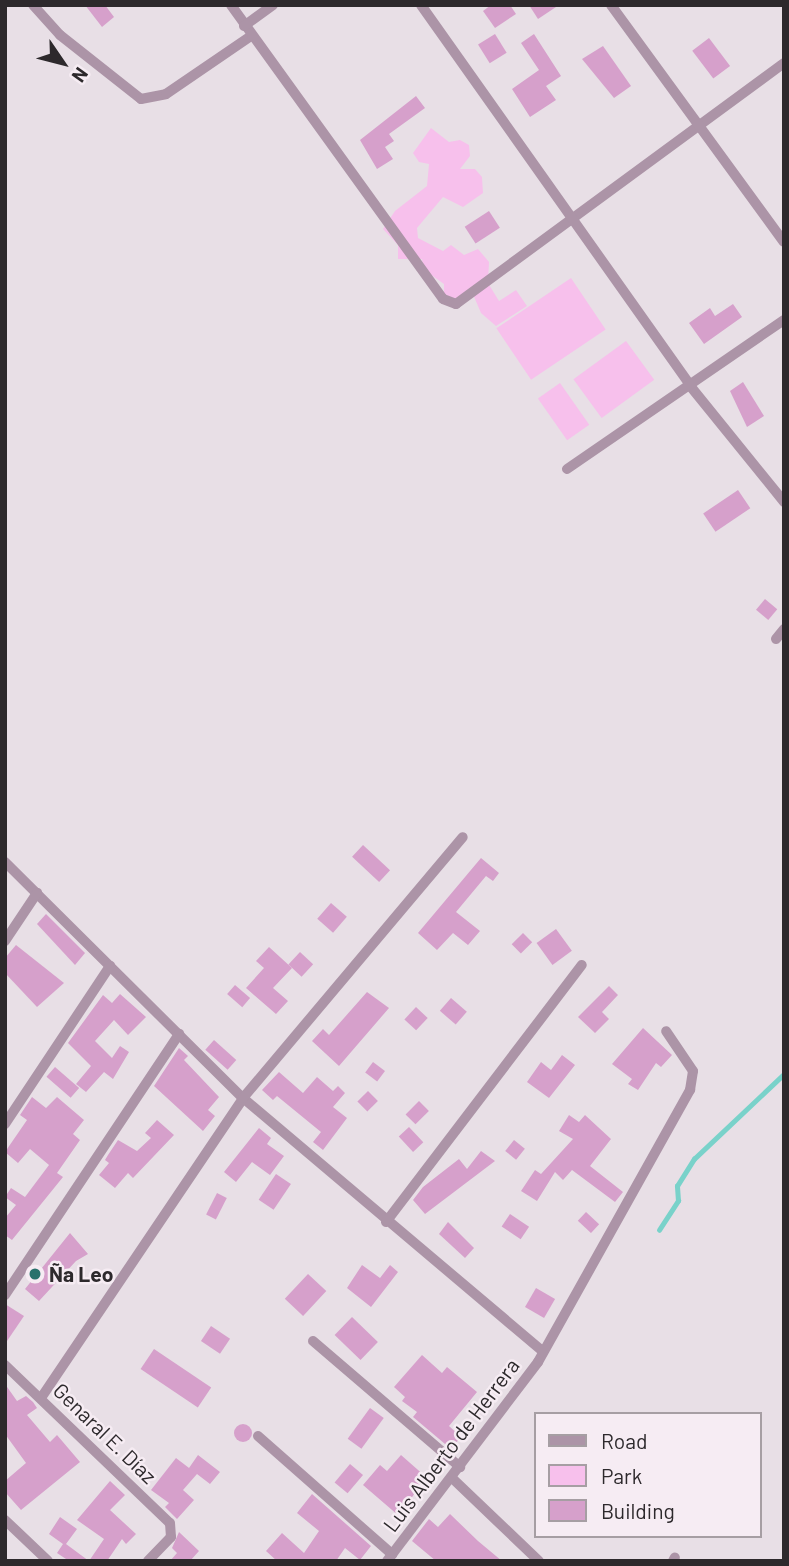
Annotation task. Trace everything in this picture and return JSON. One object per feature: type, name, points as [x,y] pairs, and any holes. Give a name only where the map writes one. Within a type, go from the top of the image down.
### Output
[{"type":"street","points":[[33,5],[61,35],[141,99],[166,94],[248,31],[273,5]]},
{"type":"street","points":[[231,5],[447,301],[460,303],[574,222],[696,124],[784,63]]},
{"type":"street","points":[[421,5],[691,387],[784,502]]},
{"type":"street","points":[[611,5],[784,242]]},
{"type":"street","points":[[567,469],[691,387],[784,320]]},
{"type":"street","points":[[776,639],[784,629]]},
{"type":"street","points":[[41,1398],[243,1098],[463,837]]},
{"type":"street","points":[[5,862],[243,1098],[386,1222],[522,1329],[541,1350]]},
{"type":"street","points":[[5,941],[37,893]]},
{"type":"street","points":[[386,1222],[582,965]]},
{"type":"street","points":[[5,1125],[110,966]]},
{"type":"street","name":"Luis Alberto de Herrera","points":[[390,1558],[538,1362],[541,1350],[692,1085],[693,1072],[666,1031]]},
{"type":"street","points":[[5,1295],[179,1034]]},
{"type":"street","points":[[313,1340],[460,1467]]},
{"type":"street","name":"Genaral E. Díaz","points":[[5,1365],[174,1531],[148,1561]]},
{"type":"street","points":[[258,1436],[390,1558]]},
{"type":"street","points":[[452,1478],[525,1543],[539,1561]]},
{"type":"street","points":[[5,1520],[48,1561]]},
{"type":"green space","points":[[431,128],[449,142],[460,140],[469,145],[470,156],[460,169],[475,169],[482,177],[483,193],[463,207],[443,197],[417,228],[418,238],[443,251],[451,245],[464,255],[478,249],[489,262],[488,283],[499,301],[516,290],[527,306],[496,326],[481,313],[472,292],[454,301],[444,293],[444,284],[423,269],[422,259],[398,259],[398,245],[383,229],[395,211],[427,186],[429,164],[419,162],[413,153]]},
{"type":"green space","points":[[571,278],[606,329],[531,380],[496,328]]},
{"type":"green space","points":[[626,341],[654,380],[602,418],[573,379]]},
{"type":"green space","points":[[560,383],[589,425],[567,440],[538,398]]},
{"type":"building","points":[[85,5],[105,5],[114,17],[102,27]]},
{"type":"building","points":[[491,5],[510,5],[516,14],[495,28],[483,11]]},
{"type":"building","points":[[529,5],[559,5],[538,19]]},
{"type":"building","points":[[495,34],[507,53],[490,63],[478,45]]},
{"type":"building","points":[[534,34],[561,76],[546,86],[556,100],[530,117],[512,89],[539,70],[521,43]]},
{"type":"building","points":[[709,38],[730,66],[713,79],[692,51]]},
{"type":"building","points":[[603,46],[631,86],[614,98],[582,59]]},
{"type":"building","points":[[416,96],[425,108],[389,134],[394,141],[385,147],[393,159],[377,169],[360,140]]},
{"type":"building","points":[[489,211],[500,228],[476,244],[465,227]]},
{"type":"building","points":[[733,304],[742,317],[704,344],[689,323],[710,308],[715,316]]},
{"type":"building","points":[[743,382],[764,416],[747,427],[730,391]]},
{"type":"building","points":[[738,490],[750,508],[715,532],[703,513]]},
{"type":"building","points":[[765,599],[777,609],[768,620],[756,610]]},
{"type":"building","points":[[363,845],[390,870],[379,882],[352,857]]},
{"type":"building","points":[[481,858],[499,873],[493,881],[486,876],[456,912],[480,931],[468,945],[453,933],[437,950],[418,933]]},
{"type":"building","points":[[331,903],[347,917],[333,933],[317,919]]},
{"type":"building","points":[[46,914],[85,953],[75,965],[37,924]]},
{"type":"building","points":[[556,929],[572,951],[552,965],[537,943]]},
{"type":"building","points":[[523,933],[532,942],[521,954],[512,944]]},
{"type":"building","points":[[16,945],[64,983],[37,1007],[5,973],[5,958]]},
{"type":"building","points":[[269,947],[292,968],[273,988],[288,1001],[276,1014],[246,988],[264,968],[256,961]]},
{"type":"building","points":[[300,952],[313,964],[302,977],[288,964]]},
{"type":"building","points":[[235,985],[250,998],[242,1007],[227,994]]},
{"type":"building","points":[[609,986],[618,995],[602,1012],[609,1019],[595,1033],[578,1017]]},
{"type":"building","points":[[367,992],[389,1008],[339,1066],[312,1041],[323,1029],[329,1035]]},
{"type":"building","points":[[120,994],[146,1017],[128,1035],[114,1020],[95,1041],[112,1058],[120,1046],[129,1052],[113,1079],[104,1072],[86,1092],[76,1084],[91,1066],[68,1043],[103,995],[112,1003]]},
{"type":"building","points":[[451,998],[467,1012],[456,1025],[440,1011]]},
{"type":"building","points":[[416,1007],[428,1018],[416,1030],[404,1019]]},
{"type":"building","points":[[643,1028],[672,1055],[661,1067],[656,1063],[638,1090],[628,1084],[632,1079],[612,1064]]},
{"type":"building","points":[[214,1040],[236,1060],[228,1070],[205,1050]]},
{"type":"building","points":[[179,1048],[188,1056],[184,1060],[219,1097],[208,1110],[215,1116],[203,1131],[154,1086]]},
{"type":"building","points":[[562,1055],[575,1065],[549,1098],[527,1082],[541,1062],[551,1070]]},
{"type":"building","points":[[373,1062],[385,1071],[377,1081],[365,1072]]},
{"type":"building","points":[[55,1067],[79,1088],[71,1098],[46,1077]]},
{"type":"building","points":[[279,1072],[303,1093],[317,1077],[333,1091],[338,1086],[345,1093],[333,1107],[347,1118],[323,1150],[313,1142],[321,1132],[277,1096],[273,1100],[262,1090]]},
{"type":"building","points":[[368,1091],[378,1101],[367,1112],[357,1102]]},
{"type":"building","points":[[32,1097],[46,1108],[57,1097],[84,1120],[73,1134],[80,1140],[57,1173],[63,1177],[12,1240],[5,1235],[5,1218],[16,1205],[5,1197],[11,1188],[25,1197],[49,1165],[30,1149],[18,1163],[5,1152],[27,1120],[20,1115]]},
{"type":"building","points":[[419,1101],[429,1111],[415,1124],[406,1114]]},
{"type":"building","points":[[569,1115],[579,1122],[585,1115],[611,1139],[590,1166],[623,1192],[615,1202],[572,1170],[563,1180],[555,1172],[537,1201],[521,1191],[535,1170],[541,1174],[573,1139],[559,1131]]},
{"type":"building","points":[[157,1120],[174,1135],[133,1178],[128,1173],[115,1188],[99,1175],[109,1163],[105,1160],[118,1140],[137,1151],[151,1138],[145,1133]]},
{"type":"building","points":[[409,1127],[423,1142],[413,1152],[399,1137]]},
{"type":"building","points":[[259,1128],[271,1138],[267,1144],[284,1156],[270,1175],[252,1162],[236,1182],[224,1172]]},
{"type":"building","points":[[514,1140],[525,1149],[516,1160],[505,1151]]},
{"type":"building","points":[[481,1151],[495,1161],[425,1214],[413,1200],[423,1187],[459,1159],[467,1169]]},
{"type":"building","points":[[276,1174],[291,1184],[274,1210],[259,1200]]},
{"type":"building","points":[[217,1193],[227,1198],[216,1219],[206,1214]]},
{"type":"building","points":[[586,1212],[599,1224],[591,1233],[578,1221]]},
{"type":"building","points":[[510,1214],[529,1227],[521,1239],[502,1226]]},
{"type":"building","points":[[448,1222],[474,1248],[465,1258],[439,1234]]},
{"type":"building","points":[[70,1233],[88,1254],[76,1261],[39,1301],[25,1289]]},
{"type":"building","points":[[362,1265],[380,1278],[390,1265],[398,1272],[371,1307],[347,1288]]},
{"type":"building","points":[[308,1274],[326,1291],[303,1316],[285,1299]]},
{"type":"building","points":[[536,1288],[555,1299],[544,1318],[525,1307]]},
{"type":"building","points":[[5,1304],[24,1316],[5,1344]]},
{"type":"building","points":[[352,1317],[378,1342],[361,1360],[335,1335]]},
{"type":"building","points":[[211,1326],[230,1339],[220,1354],[201,1341]]},
{"type":"building","points":[[154,1349],[211,1388],[198,1407],[141,1369]]},
{"type":"building","points":[[422,1355],[442,1373],[447,1367],[477,1392],[449,1426],[461,1437],[451,1449],[413,1417],[417,1412],[402,1401],[405,1397],[394,1387]]},
{"type":"building","points":[[5,1384],[17,1401],[26,1396],[33,1402],[37,1408],[27,1415],[50,1442],[57,1435],[80,1462],[21,1510],[5,1492],[5,1481],[26,1463],[5,1434]]},
{"type":"building","points":[[370,1408],[384,1418],[361,1449],[348,1439]]},
{"type":"building","points":[[243,1424],[249,1427],[252,1433],[249,1439],[243,1442],[237,1439],[234,1433],[237,1427]]},
{"type":"building","points":[[198,1455],[220,1472],[210,1484],[197,1474],[183,1490],[194,1500],[177,1519],[165,1507],[169,1503],[151,1490],[176,1458],[189,1468]]},
{"type":"building","points":[[401,1455],[426,1477],[399,1516],[363,1485],[380,1465],[387,1471]]},
{"type":"building","points":[[350,1464],[363,1475],[348,1493],[335,1482]]},
{"type":"building","points":[[110,1481],[125,1495],[110,1510],[136,1534],[126,1544],[122,1539],[107,1561],[89,1561],[104,1539],[77,1520]]},
{"type":"building","points":[[312,1494],[371,1546],[360,1560],[345,1548],[336,1561],[277,1561],[266,1551],[282,1533],[304,1553],[319,1531],[297,1513]]},
{"type":"building","points":[[450,1514],[502,1561],[436,1561],[412,1541],[429,1519],[438,1527]]},
{"type":"building","points":[[60,1517],[77,1529],[66,1544],[89,1561],[69,1561],[57,1553],[63,1544],[49,1534]]},
{"type":"building","points":[[179,1532],[199,1551],[190,1561],[170,1561],[177,1553],[172,1548]]},
{"type":"waterway","points":[[659,1230],[678,1201],[677,1186],[694,1159],[784,1074]]},
{"type":"place","name":"Ña Leo","points":[[35,1274]]}]
